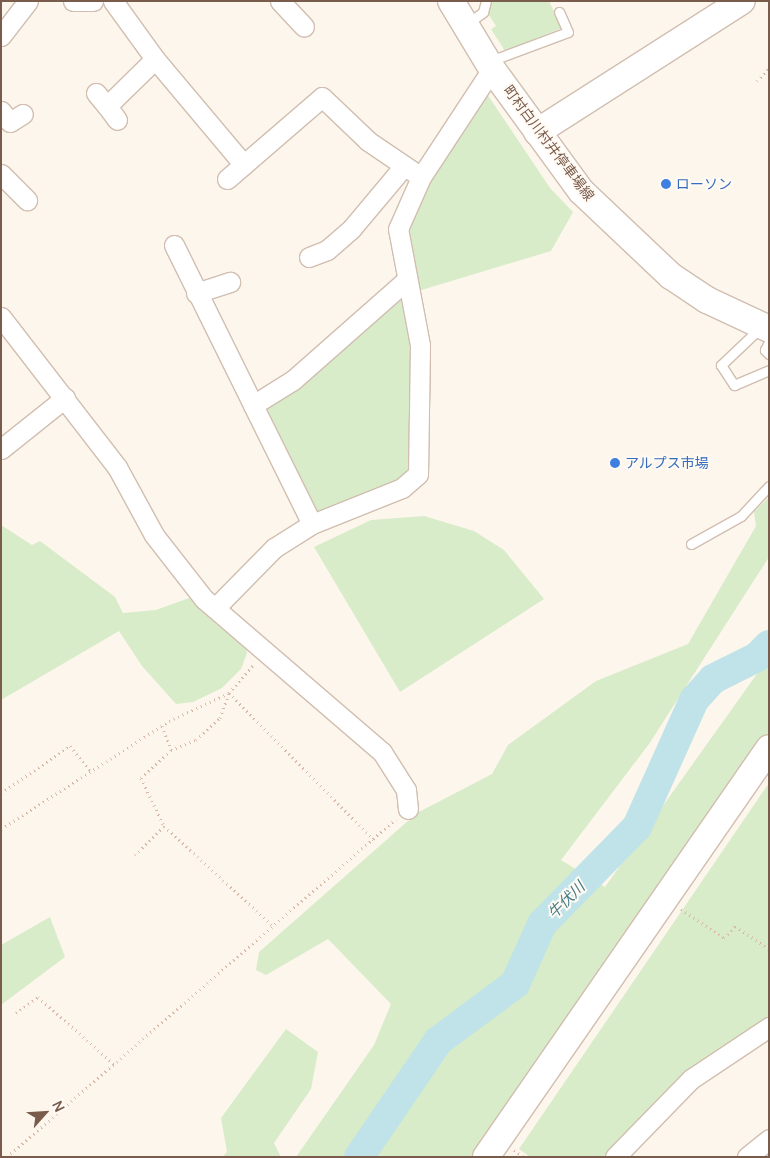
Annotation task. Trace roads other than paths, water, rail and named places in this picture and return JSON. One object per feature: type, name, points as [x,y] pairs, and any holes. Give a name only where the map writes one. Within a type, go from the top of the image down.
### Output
[{"type":"street","points":[[1,36],[28,1]]},
{"type":"street","points":[[73,1],[93,1]]},
{"type":"street","points":[[113,1],[155,59],[244,164]]},
{"type":"street","points":[[280,1],[304,27]]},
{"type":"street","name":"町村白川村井停車場線","points":[[451,1],[490,66],[582,190],[671,276],[766,332]]},
{"type":"street","points":[[538,132],[742,1]]},
{"type":"street","points":[[107,106],[155,59]]},
{"type":"street","points":[[215,608],[274,548],[312,524],[402,488],[418,474],[420,345],[404,282],[398,229],[421,177],[490,66]]},
{"type":"street","points":[[227,179],[322,97],[368,142],[421,177]]},
{"type":"street","points":[[1,111],[10,122],[22,114]]},
{"type":"street","points":[[309,257],[327,250],[352,228],[404,166]]},
{"type":"street","points":[[1,174],[27,200]]},
{"type":"street","points":[[174,245],[196,293],[312,524]]},
{"type":"street","points":[[196,293],[230,282]]},
{"type":"street","points":[[253,405],[293,380],[404,282]]},
{"type":"street","points":[[1,317],[117,466],[154,535],[215,608],[264,653],[382,752],[406,790],[408,809]]},
{"type":"street","points":[[1,449],[65,398]]},
{"type":"street","points":[[486,1157],[769,748]]},
{"type":"street","points":[[615,1157],[691,1079],[769,1027]]},
{"type":"street","points":[[747,1157],[769,1139]]},
{"type":"lane","points":[[466,25],[483,12],[486,1]]},
{"type":"lane","points":[[490,66],[568,32],[559,12]]},
{"type":"lane","points":[[766,332],[765,350],[769,354]]},
{"type":"lane","points":[[766,332],[721,365],[734,385],[769,370]]},
{"type":"lane","points":[[691,544],[741,516],[769,486]]},
{"type":"waterway","name":"牛伏川","points":[[359,1157],[438,1041],[515,984],[542,924],[637,827],[694,700],[713,679],[757,657],[769,645]]},
{"type":"place","name":"ローソン","points":[[666,184]]},
{"type":"place","name":"アルプス市場","points":[[615,463]]}]
